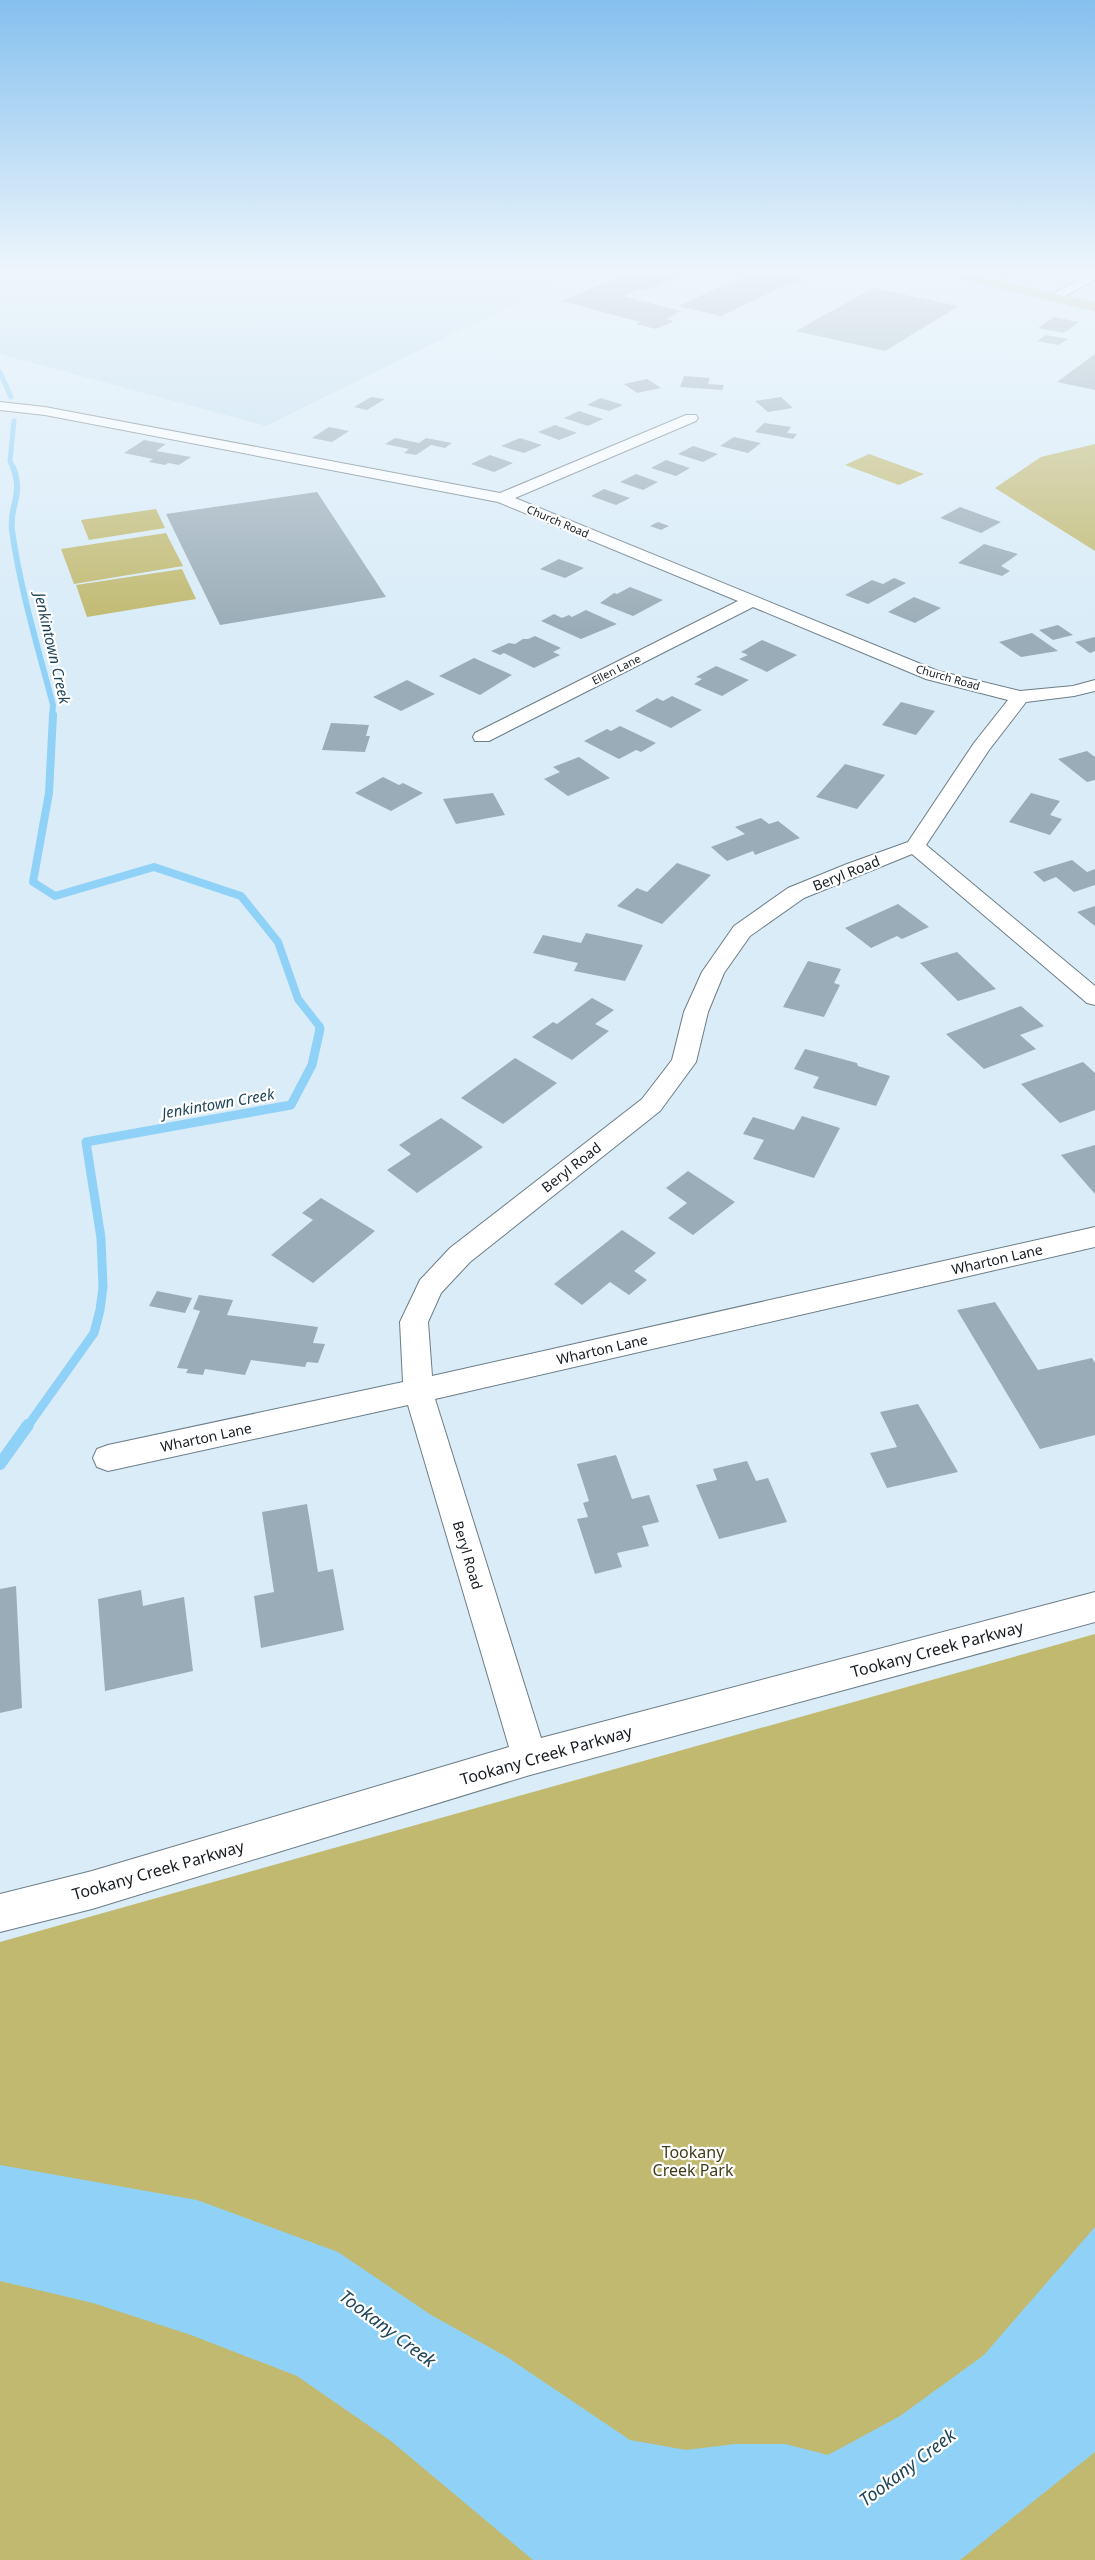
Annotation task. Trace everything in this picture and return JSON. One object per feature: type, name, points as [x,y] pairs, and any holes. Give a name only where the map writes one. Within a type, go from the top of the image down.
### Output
[{"type":"street","name":"Church Road","points":[[0,406],[45,411],[502,498],[750,602],[932,675],[1020,697],[1074,691],[1095,685]]},
{"type":"street","points":[[502,498],[691,418]]},
{"type":"street","name":"Ellen Lane","points":[[482,737],[750,602]]},
{"type":"street","points":[[1020,697],[981,747],[915,846],[1095,998]]},
{"type":"street","name":"Beryl Road","points":[[530,1758],[418,1391],[414,1322],[430,1286],[460,1255],[651,1105],[684,1062],[696,1012],[709,980],[742,931],[796,894],[854,868],[915,846]]},
{"type":"street","name":"Wharton Lane","points":[[108,1458],[418,1391],[1095,1237]]},
{"type":"street","name":"Tookany Creek Parkway","points":[[0,1913],[92,1890],[530,1758],[1095,1607]]},
{"type":"shaded area","points":[[135,390],[338,390],[266,426]]},
{"type":"green space","points":[[1095,444],[1095,551],[995,488],[1041,457]]},
{"type":"green space","points":[[869,454],[924,474],[899,485],[845,465]]},
{"type":"green space","points":[[156,509],[165,528],[89,540],[81,520]]},
{"type":"green space","points":[[166,533],[183,566],[74,584],[61,549]]},
{"type":"green space","points":[[182,569],[196,599],[87,617],[76,585]]},
{"type":"green space","name":"Tookany Creek Park","points":[[1095,1634],[1095,2560],[0,2560],[0,1942]]},
{"type":"water","name":"Tookany Creek","points":[[0,2165],[197,2200],[338,2252],[431,2315],[507,2357],[630,2440],[686,2450],[735,2444],[785,2444],[828,2455],[900,2416],[984,2355],[1095,2227],[1095,2452],[960,2560],[533,2560],[391,2441],[297,2376],[191,2335],[93,2303],[0,2281]]},
{"type":"building","points":[[633,390],[649,390],[637,393]]},
{"type":"building","points":[[371,397],[385,399],[367,410],[354,407]]},
{"type":"building","points":[[781,397],[793,408],[768,412],[755,401]]},
{"type":"building","points":[[601,398],[623,405],[609,411],[587,405]]},
{"type":"building","points":[[579,411],[603,419],[588,426],[564,418]]},
{"type":"building","points":[[764,423],[791,427],[787,433],[797,434],[793,439],[755,432]]},
{"type":"building","points":[[555,425],[577,433],[559,440],[538,432]]},
{"type":"building","points":[[329,427],[349,431],[332,442],[312,438]]},
{"type":"building","points":[[734,437],[761,443],[748,453],[720,446]]},
{"type":"building","points":[[395,438],[419,443],[426,438],[452,443],[445,448],[431,445],[416,455],[404,453],[409,449],[385,444]]},
{"type":"building","points":[[520,438],[542,445],[524,453],[501,446]]},
{"type":"building","points":[[144,440],[166,444],[156,451],[191,457],[179,465],[168,463],[165,465],[149,462],[153,459],[124,453]]},
{"type":"building","points":[[693,446],[718,454],[703,462],[678,454]]},
{"type":"building","points":[[490,455],[513,463],[494,472],[471,464]]},
{"type":"building","points":[[666,460],[690,468],[676,476],[651,468]]},
{"type":"building","points":[[636,474],[658,482],[643,490],[620,482]]},
{"type":"building","points":[[604,489],[630,498],[616,505],[591,496]]},
{"type":"building","points":[[317,492],[386,597],[220,625],[166,514]]},
{"type":"building","points":[[960,507],[1001,522],[981,533],[940,518]]},
{"type":"building","points":[[658,522],[669,526],[661,530],[650,526]]},
{"type":"building","points":[[984,544],[1018,554],[1001,566],[1010,571],[1002,576],[958,563]]},
{"type":"building","points":[[559,559],[584,568],[565,578],[540,569]]},
{"type":"building","points":[[894,578],[906,583],[868,604],[845,595],[872,580],[883,584]]},
{"type":"building","points":[[630,587],[663,600],[633,616],[600,603],[614,593],[617,594]]},
{"type":"building","points":[[914,597],[941,608],[915,623],[888,612]]},
{"type":"building","points":[[586,610],[617,624],[581,639],[541,621],[554,614],[562,618],[569,615],[572,617]]},
{"type":"building","points":[[1058,625],[1073,635],[1053,640],[1039,630]]},
{"type":"building","points":[[1032,633],[1058,651],[1021,657],[999,642]]},
{"type":"building","points":[[535,636],[561,648],[553,652],[560,655],[534,668],[504,653],[500,655],[491,651],[509,643],[515,644],[523,639]]},
{"type":"building","points":[[1095,637],[1095,651],[1090,653],[1075,642]]},
{"type":"building","points":[[762,640],[797,655],[767,672],[739,659],[748,655],[741,652]]},
{"type":"building","points":[[474,658],[512,675],[480,695],[439,676]]},
{"type":"building","points":[[716,666],[749,680],[722,696],[694,684],[702,679],[696,677]]},
{"type":"building","points":[[407,680],[435,694],[401,711],[373,697]]},
{"type":"building","points":[[672,696],[702,710],[671,728],[635,711],[657,698],[663,701]]},
{"type":"building","points":[[901,702],[935,711],[916,735],[882,725]]},
{"type":"building","points":[[331,723],[369,725],[366,736],[370,736],[365,752],[322,750]]},
{"type":"building","points":[[620,726],[656,743],[641,752],[636,750],[619,759],[584,741],[607,729],[611,731]]},
{"type":"building","points":[[1087,751],[1095,757],[1095,780],[1087,782],[1058,759]]},
{"type":"building","points":[[579,757],[610,778],[568,796],[544,779],[560,772],[553,767]]},
{"type":"building","points":[[845,764],[885,775],[857,809],[816,797]]},
{"type":"building","points":[[383,777],[399,785],[403,783],[423,793],[391,811],[355,793]]},
{"type":"building","points":[[493,793],[505,815],[456,824],[443,799]]},
{"type":"building","points":[[1031,793],[1060,801],[1050,815],[1062,819],[1050,835],[1009,822]]},
{"type":"building","points":[[761,818],[769,824],[778,821],[800,838],[755,855],[753,851],[727,861],[711,847],[745,834],[735,827]]},
{"type":"building","points":[[1072,860],[1087,872],[1095,869],[1095,885],[1074,892],[1056,877],[1044,882],[1033,872]]},
{"type":"building","points":[[677,863],[711,875],[662,924],[617,906],[637,888],[647,892]]},
{"type":"building","points":[[898,904],[929,927],[902,939],[897,936],[871,948],[845,928]]},
{"type":"building","points":[[1095,906],[1095,926],[1077,912]]},
{"type":"building","points":[[586,933],[643,945],[625,981],[574,971],[578,963],[533,953],[543,935],[581,943]]},
{"type":"building","points":[[957,952],[996,989],[958,1001],[920,963]]},
{"type":"building","points":[[808,961],[841,969],[834,983],[840,985],[824,1017],[783,1007]]},
{"type":"building","points":[[592,998],[614,1010],[595,1024],[609,1031],[572,1060],[532,1037],[553,1022],[557,1024]]},
{"type":"building","points":[[1021,1006],[1044,1026],[1020,1035],[1036,1049],[984,1069],[946,1034]]},
{"type":"building","points":[[805,1049],[857,1063],[858,1066],[890,1076],[876,1106],[813,1088],[819,1077],[794,1069]]},
{"type":"building","points":[[515,1058],[557,1083],[503,1124],[461,1098]]},
{"type":"building","points":[[1083,1062],[1095,1073],[1095,1110],[1060,1123],[1021,1084]]},
{"type":"building","points":[[802,1116],[840,1128],[814,1178],[753,1159],[764,1140],[743,1134],[753,1117],[794,1130]]},
{"type":"building","points":[[441,1118],[483,1147],[417,1193],[387,1170],[411,1154],[399,1145]]},
{"type":"building","points":[[1095,1145],[1095,1194],[1061,1155]]},
{"type":"building","points":[[688,1171],[735,1202],[693,1235],[668,1218],[687,1203],[666,1188]]},
{"type":"building","points":[[321,1198],[375,1231],[313,1283],[271,1255],[313,1220],[302,1213]]},
{"type":"building","points":[[622,1230],[656,1253],[634,1271],[647,1280],[629,1295],[610,1282],[582,1305],[554,1284]]},
{"type":"building","points":[[157,1291],[192,1298],[185,1313],[149,1306]]},
{"type":"building","points":[[199,1295],[233,1300],[227,1315],[318,1327],[313,1343],[325,1344],[318,1363],[307,1362],[305,1367],[251,1360],[245,1375],[205,1369],[203,1375],[186,1373],[188,1369],[177,1368],[200,1311],[193,1309]]},
{"type":"building","points":[[995,1302],[1038,1370],[1092,1358],[1095,1363],[1095,1435],[1040,1449],[957,1310]]},
{"type":"building","points":[[918,1404],[958,1472],[887,1488],[870,1453],[897,1447],[880,1412]]},
{"type":"building","points":[[616,1455],[632,1499],[649,1495],[659,1522],[642,1526],[649,1546],[617,1553],[622,1567],[595,1574],[577,1519],[588,1517],[583,1503],[589,1501],[577,1464]]},
{"type":"building","points":[[747,1461],[756,1481],[768,1478],[787,1522],[719,1539],[696,1485],[717,1480],[713,1469]]},
{"type":"building","points":[[307,1504],[318,1572],[333,1569],[344,1630],[261,1648],[254,1596],[274,1592],[262,1512]]},
{"type":"building","points":[[16,1586],[22,1708],[0,1713],[0,1589]]},
{"type":"building","points":[[141,1590],[143,1606],[184,1597],[193,1671],[105,1691],[98,1599]]},
{"type":"waterway","name":"Jenkintown Creek","points":[[8,390],[11,397]]},
{"type":"waterway","name":"Jenkintown Creek","points":[[13,468],[10,461],[14,421]]},
{"type":"waterway","name":"Jenkintown Creek","points":[[13,467],[17,486],[12,514],[15,552],[53,705],[52,717]]},
{"type":"waterway","name":"Jenkintown Creek","points":[[53,715],[49,793],[33,882],[55,896],[154,867],[241,896],[278,942],[298,999],[320,1027],[319,1030]]},
{"type":"waterway","name":"Jenkintown Creek","points":[[27,1427],[94,1333],[100,1310],[103,1287],[101,1238],[86,1142],[291,1105],[312,1065],[320,1029]]},
{"type":"waterway","name":"Jenkintown Creek","points":[[0,1464],[28,1425]]}]
